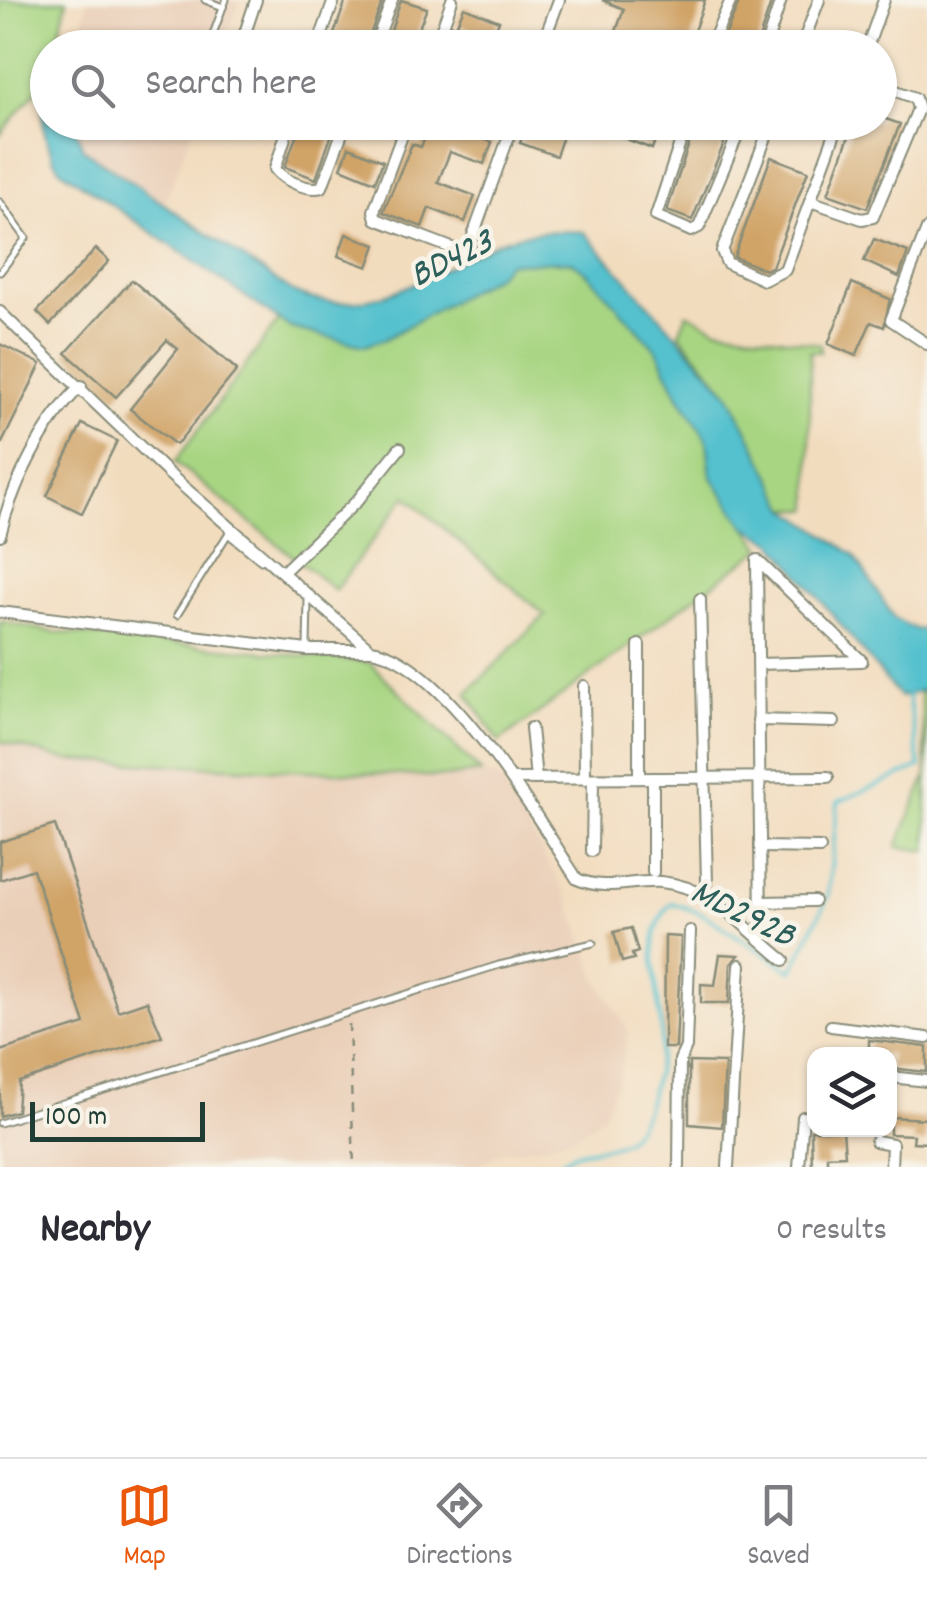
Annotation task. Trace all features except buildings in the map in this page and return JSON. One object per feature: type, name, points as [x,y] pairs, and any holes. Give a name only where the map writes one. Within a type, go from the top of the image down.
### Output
[{"type":"street","points":[[246,30],[256,0]]},
{"type":"street","points":[[323,30],[334,0]]},
{"type":"street","points":[[381,30],[392,0]]},
{"type":"street","points":[[441,30],[452,0]]},
{"type":"street","points":[[548,30],[559,0]]},
{"type":"street","points":[[718,30],[731,0]]},
{"type":"street","points":[[771,30],[781,0]]},
{"type":"street","points":[[808,30],[819,0]]},
{"type":"street","points":[[869,0],[883,2],[873,30]]},
{"type":"street","points":[[442,27],[449,30]]},
{"type":"street","points":[[810,201],[862,220],[873,217],[918,109],[915,98],[897,92]]},
{"type":"street","points":[[285,140],[276,169],[286,179],[314,189],[322,187],[339,140]]},
{"type":"street","points":[[400,140],[374,211],[376,219],[462,252],[468,247],[507,140]]},
{"type":"street","points":[[681,140],[656,216],[686,230],[699,226],[735,140]]},
{"type":"street","points":[[766,140],[723,258],[764,280],[779,277],[832,140]]},
{"type":"street","points":[[927,229],[890,320],[927,344]]},
{"type":"street","points":[[0,312],[169,474],[371,650]]},
{"type":"street","points":[[0,535],[36,448],[64,402],[81,386]]},
{"type":"street","points":[[284,571],[356,501],[400,448]]},
{"type":"street","points":[[758,664],[862,661],[757,560],[758,778],[761,928]]},
{"type":"street","points":[[700,599],[707,883]]},
{"type":"street","points":[[0,612],[307,650],[386,652],[450,701],[512,779],[577,879],[594,886],[658,882],[697,891],[726,908],[784,960]]},
{"type":"street","points":[[639,645],[639,778]]},
{"type":"street","points":[[584,686],[592,851]]},
{"type":"street","points":[[758,720],[834,722]]},
{"type":"street","points":[[530,728],[536,779]]},
{"type":"street","points":[[512,779],[828,777]]},
{"type":"street","points":[[653,778],[653,872]]},
{"type":"street","points":[[760,846],[820,848]]},
{"type":"street","points":[[761,902],[814,901]]},
{"type":"street","points":[[679,1167],[680,1060],[686,1048],[690,931]]},
{"type":"street","points":[[728,1167],[740,966]]},
{"type":"street","points":[[831,1026],[927,1038]]},
{"type":"street","points":[[897,1077],[927,1081]]},
{"type":"street","points":[[799,1167],[803,1117]]},
{"type":"street","points":[[876,1140],[892,1144],[892,1167]]},
{"type":"lane","points":[[204,0],[225,3],[215,30]]},
{"type":"lane","points":[[0,202],[26,238],[0,272]]},
{"type":"lane","points":[[177,615],[228,534],[251,548],[310,600],[307,650]]},
{"type":"lane","points":[[0,1123],[499,965],[593,944]]},
{"type":"path","points":[[348,1015],[354,1167]]},
{"type":"shaded area","points":[[88,0],[240,0],[229,30],[81,30]]},
{"type":"shaded area","points":[[79,140],[189,140],[165,203],[82,149]]},
{"type":"shaded area","points":[[0,741],[66,760],[445,777],[481,772],[501,779],[568,898],[598,981],[629,1031],[618,1079],[604,1114],[581,1133],[539,1147],[504,1151],[474,1167],[0,1167]]},
{"type":"green space","points":[[0,0],[67,0],[60,30],[30,30],[30,98],[0,135]]},
{"type":"green space","points":[[570,261],[586,272],[657,350],[679,396],[707,439],[711,476],[762,548],[499,742],[467,693],[545,615],[406,496],[335,590],[175,462],[281,317],[291,328],[385,339],[497,275],[507,263]]},
{"type":"green space","points":[[687,313],[716,328],[820,344],[821,352],[810,351],[810,510],[787,508],[729,394],[679,333]]},
{"type":"green space","points":[[0,621],[53,632],[369,662],[481,772],[446,777],[66,760],[0,741]]},
{"type":"green space","points":[[927,689],[927,774],[920,692]]},
{"type":"green space","points":[[927,774],[927,851],[897,847]]},
{"type":"water","points":[[47,140],[80,140],[83,149],[293,292],[320,301],[374,298],[511,238],[542,232],[584,232],[729,394],[787,508],[854,555],[894,618],[917,630],[927,628],[927,689],[900,697],[773,542],[745,526],[711,476],[707,439],[679,396],[657,350],[586,272],[570,261],[508,263],[497,275],[385,339],[364,346],[291,328],[60,169]]},
{"type":"waterway","name":"MD292B","points":[[558,1167],[572,1155],[627,1139],[645,1111],[660,1053],[655,935],[672,903],[701,913],[792,971],[828,897],[838,802],[920,767],[907,690]]},
{"type":"water label","name":"BD423","points":[[450,256]]}]
